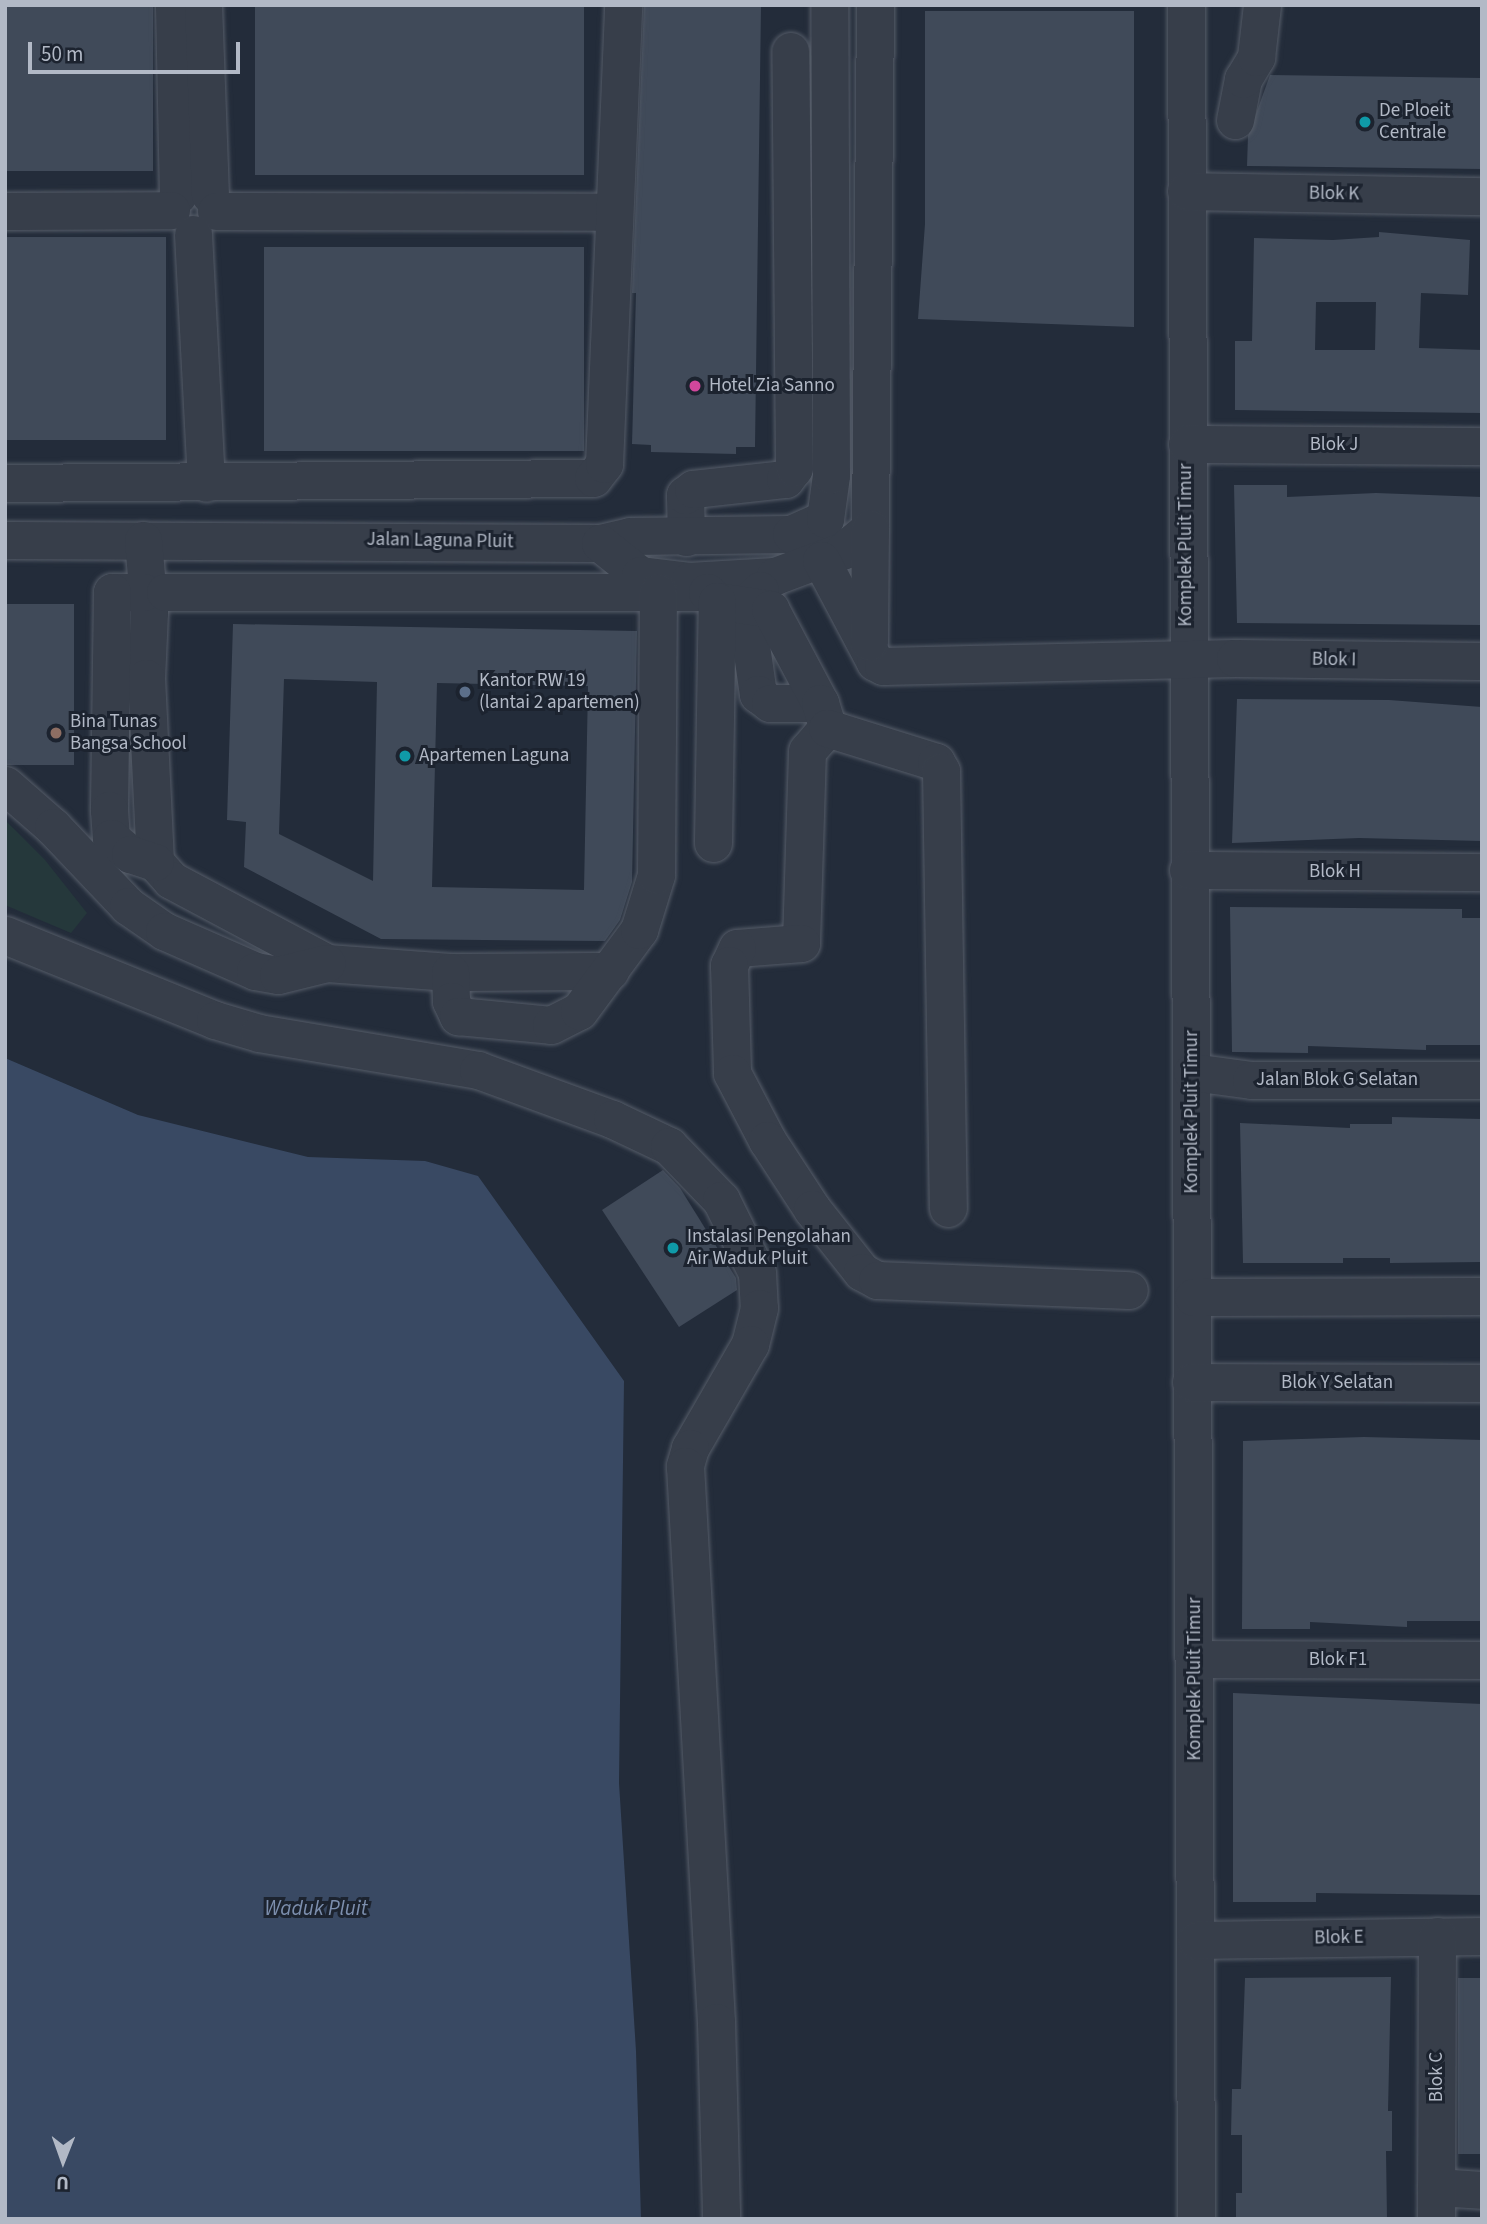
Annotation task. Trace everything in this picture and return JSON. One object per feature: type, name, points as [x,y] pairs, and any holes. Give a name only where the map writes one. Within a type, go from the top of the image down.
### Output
[{"type":"street","points":[[174,5],[193,209],[206,483]]},
{"type":"street","points":[[193,209],[202,5]]},
{"type":"street","points":[[5,483],[206,483],[392,477],[593,478],[604,464],[623,5]]},
{"type":"street","points":[[829,5],[829,94],[875,95]]},
{"type":"street","points":[[869,650],[875,5]]},
{"type":"street","name":"Komplek Pluit Timur","points":[[1186,5],[1186,658],[1192,1072],[1196,2219]]},
{"type":"street","points":[[1236,120],[1243,79],[1256,57],[1262,5]]},
{"type":"street","points":[[686,537],[685,495],[693,489],[785,479],[794,468],[790,51]]},
{"type":"street","name":"Jalan Laguna Pluit","points":[[5,540],[600,543],[630,536],[686,537],[805,530],[825,519],[831,475],[829,94]]},
{"type":"street","name":"Blok K","points":[[1186,191],[1482,196]]},
{"type":"street","points":[[5,211],[193,209],[614,212]]},
{"type":"street","name":"Blok J","points":[[1187,444],[1482,446]]},
{"type":"street","points":[[132,851],[112,592],[153,599],[707,592],[770,587],[844,550],[870,528]]},
{"type":"street","points":[[111,888],[111,873],[132,851],[153,599],[155,540]]},
{"type":"street","points":[[600,543],[640,575],[770,587],[869,650]]},
{"type":"street","points":[[770,587],[824,716],[807,751],[802,943],[737,948],[729,965],[732,1073],[767,1140],[821,1219],[862,1272],[877,1280],[1129,1290]]},
{"type":"street","points":[[770,587],[758,694],[771,703],[824,716],[936,762],[941,771],[948,1208]]},
{"type":"street","points":[[713,843],[770,587]]},
{"type":"street","points":[[450,972],[451,1001],[458,1016],[537,1026],[572,1017],[610,971],[643,920],[656,875],[657,592]]},
{"type":"street","name":"Blok I","points":[[869,650],[875,662],[883,666],[1186,658],[1482,661]]},
{"type":"street","points":[[5,785],[76,851],[111,888],[164,931],[255,971],[278,975],[327,963],[450,972],[610,971]]},
{"type":"street","points":[[76,851],[132,851],[191,893],[327,963]]},
{"type":"street","name":"Blok H","points":[[1188,870],[1482,872]]},
{"type":"street","points":[[5,935],[215,1020],[259,1033],[478,1070],[612,1119],[669,1146],[722,1200],[757,1273],[759,1308],[750,1344],[690,1448],[685,1477],[716,2022],[721,2219]]},
{"type":"street","name":"Jalan Blok G Selatan","points":[[1192,1072],[1251,1080],[1482,1080]]},
{"type":"street","points":[[1193,1297],[1482,1296]]},
{"type":"street","name":"Blok Y Selatan","points":[[1191,1382],[1482,1382]]},
{"type":"street","name":"Blok F1","points":[[1195,1659],[1482,1660]]},
{"type":"street","name":"Blok C","points":[[1436,2203],[1437,1936]]},
{"type":"street","name":"Blok E","points":[[1196,1940],[1482,1936]]},
{"type":"street","points":[[1436,2203],[1482,2190]]},
{"type":"shaded area","points":[[5,820],[45,860],[87,913],[71,933],[5,905]]},
{"type":"water","name":"Waduk Pluit","points":[[5,1058],[138,1115],[308,1157],[425,1161],[478,1176],[624,1381],[619,1783],[636,2051],[641,2219],[5,2219]]},
{"type":"building","points":[[5,5],[153,5],[153,171],[5,171]]},
{"type":"building","points":[[255,5],[584,5],[584,175],[255,175]]},
{"type":"building","points":[[644,5],[761,5],[755,447],[736,447],[736,454],[651,452],[651,445],[632,444],[636,293],[632,293]]},
{"type":"building","points":[[925,11],[1134,11],[1134,327],[918,319],[925,224]]},
{"type":"building","name":"De Ploeit Centrale","points":[[1270,75],[1482,78],[1482,169],[1247,166],[1248,136]]},
{"type":"building","points":[[1379,232],[1470,240],[1468,295],[1421,293],[1419,348],[1482,350],[1482,413],[1235,410],[1235,341],[1252,341],[1254,238],[1333,240],[1379,237]],"holes":[[[1316,302],[1376,302],[1375,350],[1315,350]]]},
{"type":"building","points":[[5,237],[166,237],[166,440],[5,440]]},
{"type":"building","points":[[264,247],[584,247],[584,451],[264,451]]},
{"type":"building","points":[[1234,485],[1287,485],[1287,497],[1376,493],[1482,497],[1482,625],[1237,623]]},
{"type":"building","points":[[5,604],[74,604],[74,765],[5,765]]},
{"type":"building","name":"Apartemen Laguna","points":[[233,624],[637,631],[632,882],[620,920],[605,941],[381,939],[244,867],[246,822],[227,820]],"holes":[[[284,679],[377,682],[373,881],[279,834]],[[437,683],[588,686],[584,890],[432,887]]]},
{"type":"building","points":[[1237,699],[1389,700],[1482,707],[1482,841],[1359,838],[1232,843]]},
{"type":"building","points":[[1230,907],[1462,909],[1462,918],[1482,918],[1482,1045],[1426,1045],[1426,1050],[1308,1046],[1308,1053],[1232,1052]]},
{"type":"building","points":[[1392,1117],[1482,1119],[1482,1262],[1390,1263],[1390,1258],[1343,1258],[1343,1263],[1243,1263],[1240,1123],[1350,1128],[1350,1124],[1392,1124]]},
{"type":"building","name":"Instalasi Pengolahan Air Waduk Pluit","points":[[663,1170],[680,1188],[736,1278],[737,1290],[679,1327],[602,1210]]},
{"type":"building","points":[[1364,1437],[1482,1440],[1482,1621],[1407,1621],[1407,1627],[1310,1622],[1310,1629],[1242,1629],[1243,1441]]},
{"type":"building","points":[[1233,1693],[1482,1704],[1482,1895],[1316,1893],[1316,1902],[1233,1902]]},
{"type":"building","points":[[1391,1977],[1388,2111],[1392,2111],[1392,2151],[1386,2151],[1387,2219],[1236,2219],[1236,2193],[1242,2193],[1242,2135],[1231,2135],[1232,2089],[1241,2089],[1245,1978]]},
{"type":"building","points":[[1458,1978],[1482,1978],[1482,2154],[1458,2154]]},
{"type":"place","name":"De Ploeit Centrale","points":[[1365,122]]},
{"type":"place","name":"Hotel Zia Sanno","points":[[695,386]]},
{"type":"place","name":"Kantor RW 19 (lantai 2 apartemen)","points":[[465,692]]},
{"type":"place","name":"Bina Tunas Bangsa School","points":[[56,733]]},
{"type":"place","name":"Apartemen Laguna","points":[[405,756]]},
{"type":"place","name":"Instalasi Pengolahan Air Waduk Pluit","points":[[673,1248]]}]
